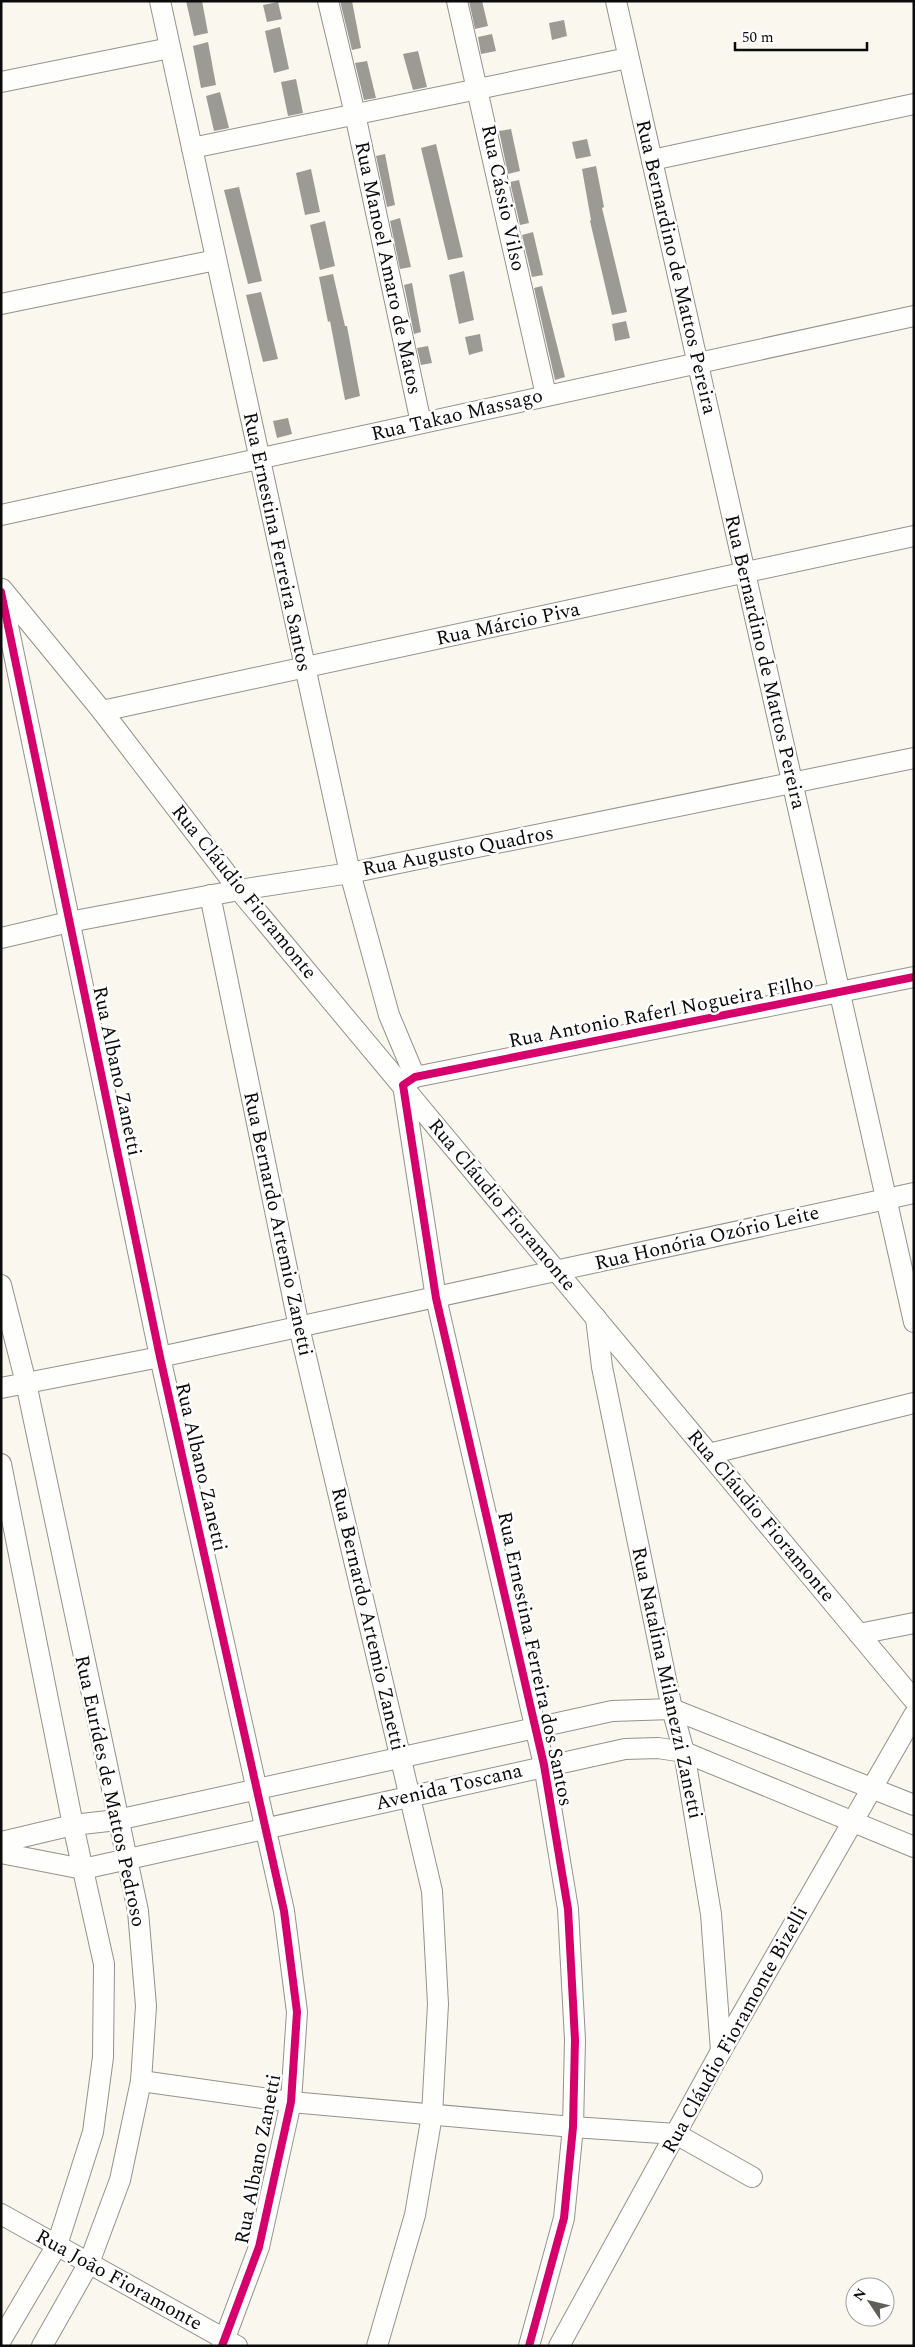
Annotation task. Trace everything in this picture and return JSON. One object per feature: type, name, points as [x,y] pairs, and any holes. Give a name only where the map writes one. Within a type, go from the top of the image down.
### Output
[{"type":"street","name":"Rua Ernestina Ferreira Santos","points":[[160,1],[350,873],[409,1081]]},
{"type":"street","name":"Rua Manoel Amaro de Matos","points":[[328,1],[355,114],[421,423]]},
{"type":"street","name":"Rua Cássio Vilso","points":[[457,1],[478,87],[546,395]]},
{"type":"street","name":"Rua Bernardino de Mattos Pereira","points":[[616,1],[914,1322]]},
{"type":"street","points":[[1,82],[170,48]]},
{"type":"street","name":"Rua Manoel Amaro de Matos","points":[[192,148],[478,87],[628,58]]},
{"type":"street","points":[[652,160],[914,104]]},
{"type":"street","points":[[1,304],[216,260]]},
{"type":"street","name":"Rua Takao Massago","points":[[1,515],[914,316]]},
{"type":"street","name":"Rua Márcio Piva","points":[[102,711],[914,536]]},
{"type":"street","name":"Rua Cláudio Fioramonte","points":[[1,588],[102,711],[239,890],[409,1081],[557,1272],[914,1700]]},
{"type":"street","name":"Rua Albano Zanetti","points":[[1,592],[160,1357],[284,1911],[297,2012],[291,2102],[259,2247],[228,2344]]},
{"type":"street","name":"Rua Augusto Quadros","points":[[1,938],[69,922],[210,895],[350,873],[914,758]]},
{"type":"street","name":"Rua Bernardo Artemio Zanetti","points":[[210,895],[299,1327],[432,1890],[438,2004],[432,2115],[416,2216],[377,2346]]},
{"type":"street","name":"Rua Antonio Raferl Nogueira Filho","points":[[409,1081],[914,977]]},
{"type":"street","name":"Rua Ernestina Ferreira dos Santos","points":[[409,1081],[436,1298],[544,1765],[568,1910],[575,2040],[573,2127],[564,2218],[529,2346]]},
{"type":"street","name":"Rua Honória Ozório Leite","points":[[1,1388],[160,1357],[436,1298],[914,1192]]},
{"type":"street","name":"Rua Eurídes de Mattos Pedroso","points":[[1,1285],[26,1383],[117,1820],[138,1911],[146,2006],[141,2082],[120,2180],[88,2263],[42,2346]]},
{"type":"street","name":"Rua Natalina Milanezzi Zanetti","points":[[596,1318],[602,1367],[672,1709],[684,1752],[711,1914],[722,2051]]},
{"type":"street","points":[[709,1454],[914,1403]]},
{"type":"street","name":"Rua Eurídes de Mattos Pedroso","points":[[1,1464],[73,1825],[104,1964],[103,2057],[93,2132],[57,2245],[1,2340]]},
{"type":"street","points":[[859,1634],[914,1623]]},
{"type":"street","name":"Avenida Toscana","points":[[1,1842],[73,1825],[117,1820],[612,1711],[672,1709],[914,1805]]},
{"type":"street","name":"Rua Cláudio Fioramonte Bizelli","points":[[559,2346],[722,2051],[914,1715]]},
{"type":"street","name":"Avenida Toscana","points":[[1,1853],[83,1869],[544,1765],[625,1749],[658,1748],[684,1752],[914,1847]]},
{"type":"street","points":[[141,2082],[291,2102],[573,2127],[676,2134],[752,2176]]},
{"type":"street","name":"Rua João Fioramonte","points":[[1,2214],[228,2344]]},
{"type":"building","points":[[186,1],[202,1],[208,33],[194,36]]},
{"type":"building","points":[[340,1],[352,1],[361,48],[352,50]]},
{"type":"building","points":[[469,1],[482,1],[488,26],[475,29]]},
{"type":"building","points":[[278,2],[282,19],[267,22],[263,5]]},
{"type":"building","points":[[564,20],[567,36],[552,40],[549,23]]},
{"type":"building","points":[[280,27],[289,69],[274,73],[265,31]]},
{"type":"building","points":[[492,34],[496,51],[481,54],[478,37]]},
{"type":"building","points":[[208,42],[216,85],[201,88],[193,46]]},
{"type":"building","points":[[418,51],[427,87],[413,90],[403,54]]},
{"type":"building","points":[[367,61],[376,98],[364,100],[355,63]]},
{"type":"building","points":[[296,79],[303,113],[288,116],[281,82]]},
{"type":"building","points":[[220,92],[229,128],[214,131],[206,96]]},
{"type":"building","points":[[511,129],[520,171],[508,174],[499,131]]},
{"type":"building","points":[[587,139],[591,156],[576,159],[572,142]]},
{"type":"building","points":[[436,144],[463,257],[448,260],[421,148]]},
{"type":"building","points":[[385,154],[395,205],[387,207],[376,156]]},
{"type":"building","points":[[596,166],[604,207],[602,208],[627,312],[612,315],[590,221],[582,169]]},
{"type":"building","points":[[311,169],[320,212],[305,215],[296,173]]},
{"type":"building","points":[[519,180],[529,223],[520,225],[510,182]]},
{"type":"building","points":[[239,187],[262,281],[248,284],[224,190]]},
{"type":"building","points":[[400,218],[411,267],[400,269],[390,221]]},
{"type":"building","points":[[325,221],[335,266],[320,270],[310,225]]},
{"type":"building","points":[[533,232],[543,275],[532,277],[522,235]]},
{"type":"building","points":[[464,271],[474,320],[459,324],[449,275]]},
{"type":"building","points":[[333,274],[345,326],[347,326],[360,396],[345,400],[330,321],[328,322],[319,277]]},
{"type":"building","points":[[412,283],[421,332],[414,334],[404,285]]},
{"type":"building","points":[[542,286],[565,377],[555,380],[534,288]]},
{"type":"building","points":[[261,292],[278,359],[263,362],[246,295]]},
{"type":"building","points":[[626,321],[630,338],[615,341],[612,324]]},
{"type":"building","points":[[480,334],[483,351],[469,355],[465,337]]},
{"type":"building","points":[[428,346],[432,363],[421,365],[417,348]]},
{"type":"building","points":[[288,418],[292,434],[277,438],[273,421]]},
{"type":"cycle path","points":[[1,592],[160,1357],[284,1911],[297,2012],[291,2102],[259,2247],[222,2346]]},
{"type":"cycle path","points":[[529,2346],[564,2218],[573,2127],[575,2040],[568,1909],[544,1765],[436,1298],[403,1085],[415,1077],[914,977]]}]
